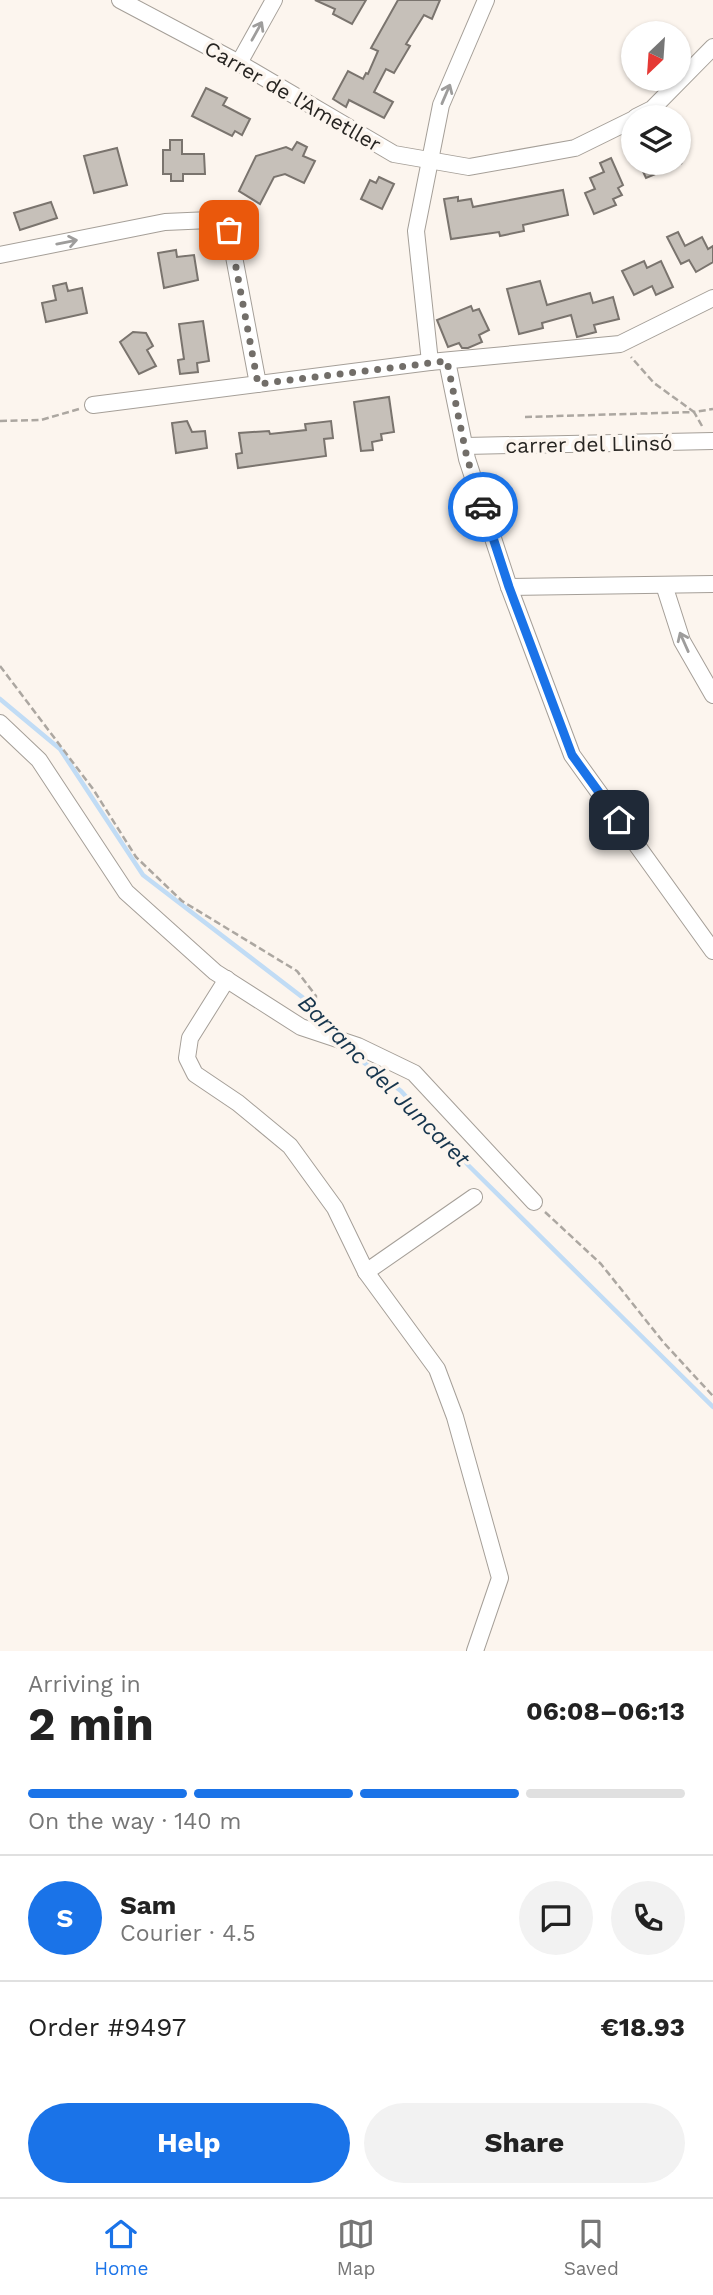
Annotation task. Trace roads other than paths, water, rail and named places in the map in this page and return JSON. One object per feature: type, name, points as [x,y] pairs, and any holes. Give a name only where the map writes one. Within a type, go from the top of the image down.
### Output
[{"type":"street","name":"Carrer de l'Ametller","points":[[120,0],[239,63],[394,154],[469,167],[575,148],[621,125]]},
{"type":"street","points":[[239,63],[274,0]]},
{"type":"street","points":[[486,0],[441,105],[416,231],[438,361],[509,587],[572,755],[713,951]]},
{"type":"street","name":"Carrer de l'Ametller","points":[[656,105],[713,47]]},
{"type":"street","points":[[0,255],[165,222],[210,220],[229,230],[258,384]]},
{"type":"street","points":[[93,405],[438,361],[620,344],[713,298]]},
{"type":"street","name":"carrer del Llinsó","points":[[465,446],[713,441]]},
{"type":"street","points":[[509,587],[713,584]]},
{"type":"street","points":[[664,585],[682,641],[713,695]]},
{"type":"street","points":[[0,723],[39,760],[126,892],[227,979],[301,1027],[358,1046],[414,1073],[534,1202]]},
{"type":"street","points":[[227,979],[190,1038],[187,1058],[195,1074],[238,1103],[290,1146],[335,1208],[366,1272],[437,1369],[458,1430],[500,1578],[475,1651]]},
{"type":"street","points":[[366,1272],[474,1197]]},
{"type":"waterway","name":"Barranc del Juncaret","points":[[0,699],[60,749],[143,875],[319,1010],[332,1031]]},
{"type":"waterway","name":"Barranc del Juncaret","points":[[346,1049],[401,1091],[469,1166],[713,1407]]}]
